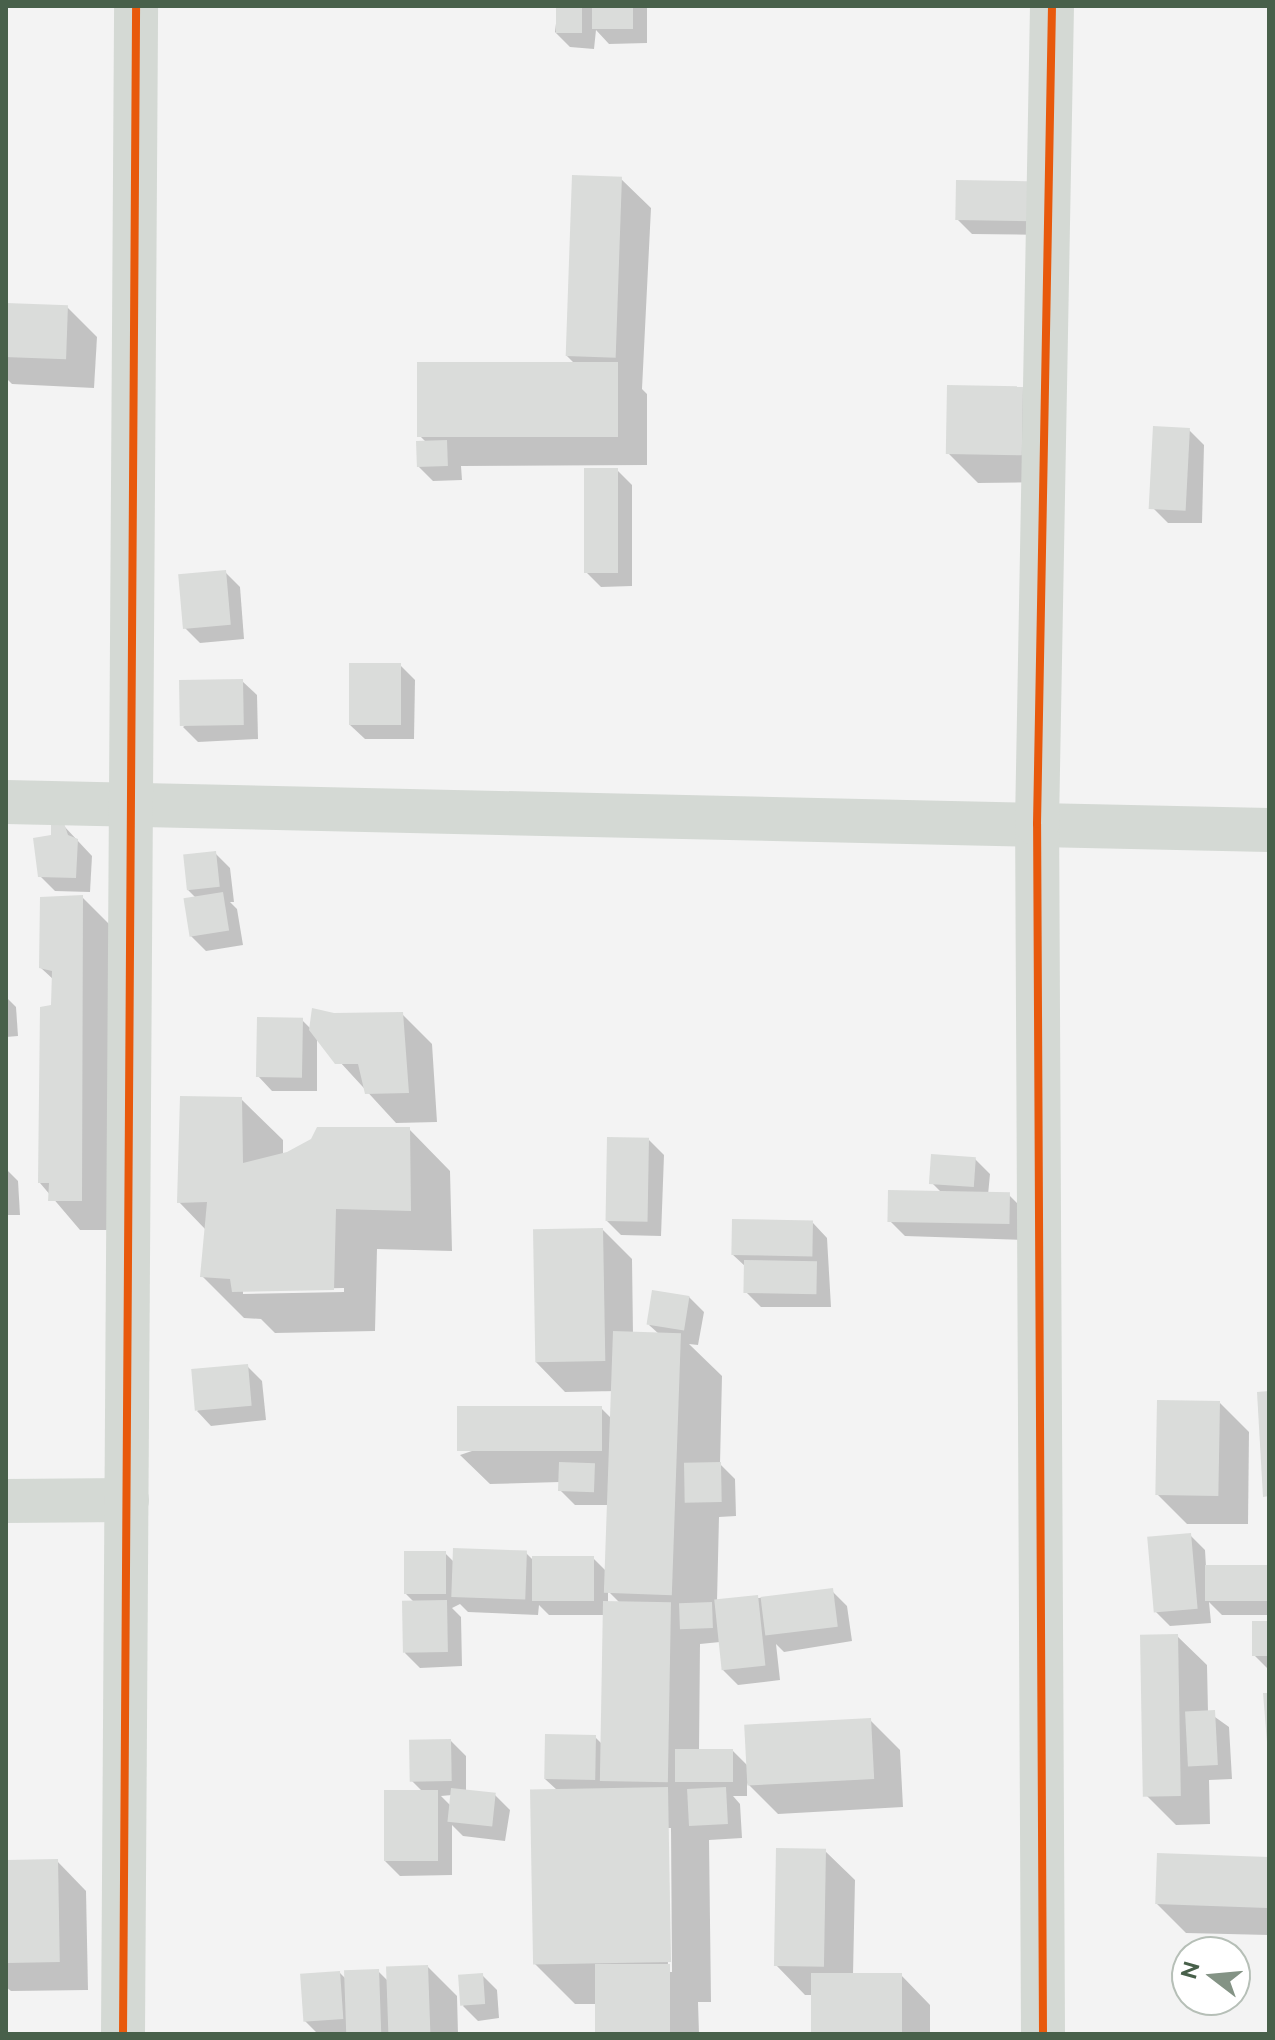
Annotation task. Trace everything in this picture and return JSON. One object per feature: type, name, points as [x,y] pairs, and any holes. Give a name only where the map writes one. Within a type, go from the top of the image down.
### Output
[{"type":"street","points":[[123,2034],[136,6]]},
{"type":"street","points":[[1043,2034],[1037,824],[1052,6]]},
{"type":"street","points":[[6,802],[1269,830]]},
{"type":"street","points":[[6,1501],[127,1500]]},
{"type":"building","points":[[556,6],[582,6],[582,33],[556,33]]},
{"type":"building","points":[[592,6],[633,6],[633,29],[592,29]]},
{"type":"building","points":[[572,175],[622,177],[616,358],[566,356]]},
{"type":"building","points":[[956,180],[1035,181],[1034,221],[955,220]]},
{"type":"building","points":[[6,303],[68,305],[66,359],[6,357]]},
{"type":"building","points":[[417,362],[618,362],[618,437],[417,437]]},
{"type":"building","points":[[947,385],[1023,386],[1022,455],[946,454]]},
{"type":"building","points":[[1153,426],[1190,428],[1186,511],[1149,509]]},
{"type":"building","points":[[447,440],[448,466],[417,467],[416,441]]},
{"type":"building","points":[[584,468],[618,468],[618,573],[584,573]]},
{"type":"building","points":[[226,570],[231,625],[183,629],[178,574]]},
{"type":"building","points":[[349,663],[401,663],[401,725],[349,725]]},
{"type":"building","points":[[243,679],[244,725],[180,726],[179,680]]},
{"type":"building","points":[[64,823],[68,835],[78,839],[76,878],[38,877],[33,838],[51,835],[51,825]]},
{"type":"building","points":[[216,851],[220,887],[187,890],[183,854]]},
{"type":"building","points":[[223,892],[229,931],[190,937],[183,898]]},
{"type":"building","points":[[83,895],[82,1201],[48,1201],[49,1183],[38,1183],[40,1007],[51,1005],[52,971],[39,968],[40,897]]},
{"type":"building","points":[[312,1008],[334,1013],[403,1012],[409,1093],[365,1094],[358,1064],[335,1064],[309,1030]]},
{"type":"building","points":[[257,1017],[303,1018],[302,1078],[256,1077]]},
{"type":"building","points":[[180,1096],[242,1097],[243,1163],[287,1152],[311,1139],[317,1127],[410,1127],[411,1211],[336,1209],[334,1290],[232,1292],[230,1279],[200,1277],[207,1202],[177,1203]]},
{"type":"building","points":[[607,1137],[649,1138],[648,1222],[606,1221]]},
{"type":"building","points":[[931,1154],[976,1157],[974,1187],[929,1184]]},
{"type":"building","points":[[888,1190],[1010,1192],[1009,1224],[887,1222]]},
{"type":"building","points":[[732,1219],[813,1220],[812,1256],[731,1255]]},
{"type":"building","points":[[603,1228],[605,1361],[535,1362],[533,1229]]},
{"type":"building","points":[[744,1260],[817,1261],[816,1294],[743,1293]]},
{"type":"building","points":[[652,1290],[690,1296],[684,1331],[647,1325]]},
{"type":"building","points":[[613,1331],[681,1333],[672,1595],[604,1593]]},
{"type":"building","points":[[248,1364],[252,1406],[195,1411],[191,1369]]},
{"type":"building","points":[[1269,1391],[1269,1496],[1263,1497],[1257,1392]]},
{"type":"building","points":[[1157,1400],[1220,1401],[1218,1496],[1155,1495]]},
{"type":"building","points":[[457,1406],[602,1406],[602,1451],[457,1451]]},
{"type":"building","points":[[559,1462],[595,1463],[594,1492],[558,1491]]},
{"type":"building","points":[[721,1462],[722,1502],[685,1503],[684,1463]]},
{"type":"building","points":[[1191,1533],[1198,1609],[1154,1613],[1147,1537]]},
{"type":"building","points":[[453,1548],[527,1551],[525,1600],[451,1597]]},
{"type":"building","points":[[404,1551],[446,1551],[446,1594],[404,1594]]},
{"type":"building","points":[[532,1556],[594,1556],[594,1601],[532,1601]]},
{"type":"building","points":[[1205,1565],[1269,1565],[1269,1601],[1205,1601]]},
{"type":"building","points":[[833,1588],[838,1627],[765,1636],[761,1597]]},
{"type":"building","points":[[758,1595],[765,1666],[722,1670],[714,1600]]},
{"type":"building","points":[[447,1600],[448,1652],[403,1653],[402,1601]]},
{"type":"building","points":[[603,1601],[671,1602],[668,1782],[600,1781]]},
{"type":"building","points":[[712,1602],[713,1628],[680,1629],[679,1603]]},
{"type":"building","points":[[1252,1621],[1269,1621],[1269,1656],[1252,1656]]},
{"type":"building","points":[[1178,1634],[1181,1796],[1143,1797],[1140,1635]]},
{"type":"building","points":[[1263,1693],[1269,1693],[1269,1742],[1267,1742]]},
{"type":"building","points":[[1215,1710],[1218,1765],[1188,1766],[1185,1712]]},
{"type":"building","points":[[871,1718],[874,1779],[747,1786],[744,1725]]},
{"type":"building","points":[[545,1734],[596,1735],[595,1780],[544,1779]]},
{"type":"building","points":[[451,1739],[452,1781],[410,1782],[409,1740]]},
{"type":"building","points":[[675,1749],[733,1749],[733,1782],[675,1782]]},
{"type":"building","points":[[668,1787],[671,1962],[533,1964],[530,1789]]},
{"type":"building","points":[[726,1787],[728,1824],[689,1826],[687,1789]]},
{"type":"building","points":[[451,1788],[496,1793],[492,1827],[447,1822]]},
{"type":"building","points":[[384,1790],[438,1790],[438,1861],[384,1861]]},
{"type":"building","points":[[776,1848],[826,1849],[824,1967],[774,1966]]},
{"type":"building","points":[[1157,1853],[1269,1857],[1267,1908],[1155,1904]]},
{"type":"building","points":[[58,1859],[60,1962],[8,1963],[6,1860]]},
{"type":"building","points":[[595,1964],[670,1964],[670,2034],[595,2034]]},
{"type":"building","points":[[428,1965],[430,2034],[388,2034],[386,1966]]},
{"type":"building","points":[[379,1969],[381,2034],[346,2034],[344,1970]]},
{"type":"building","points":[[340,1971],[343,2019],[303,2022],[300,1974]]},
{"type":"building","points":[[483,1973],[485,2004],[460,2006],[458,1975]]},
{"type":"building","points":[[811,1973],[902,1973],[902,2034],[811,2034]]},
{"type":"cycle path","points":[[123,2034],[136,6]]},
{"type":"cycle path","points":[[1043,2034],[1037,824],[1052,6]]}]
